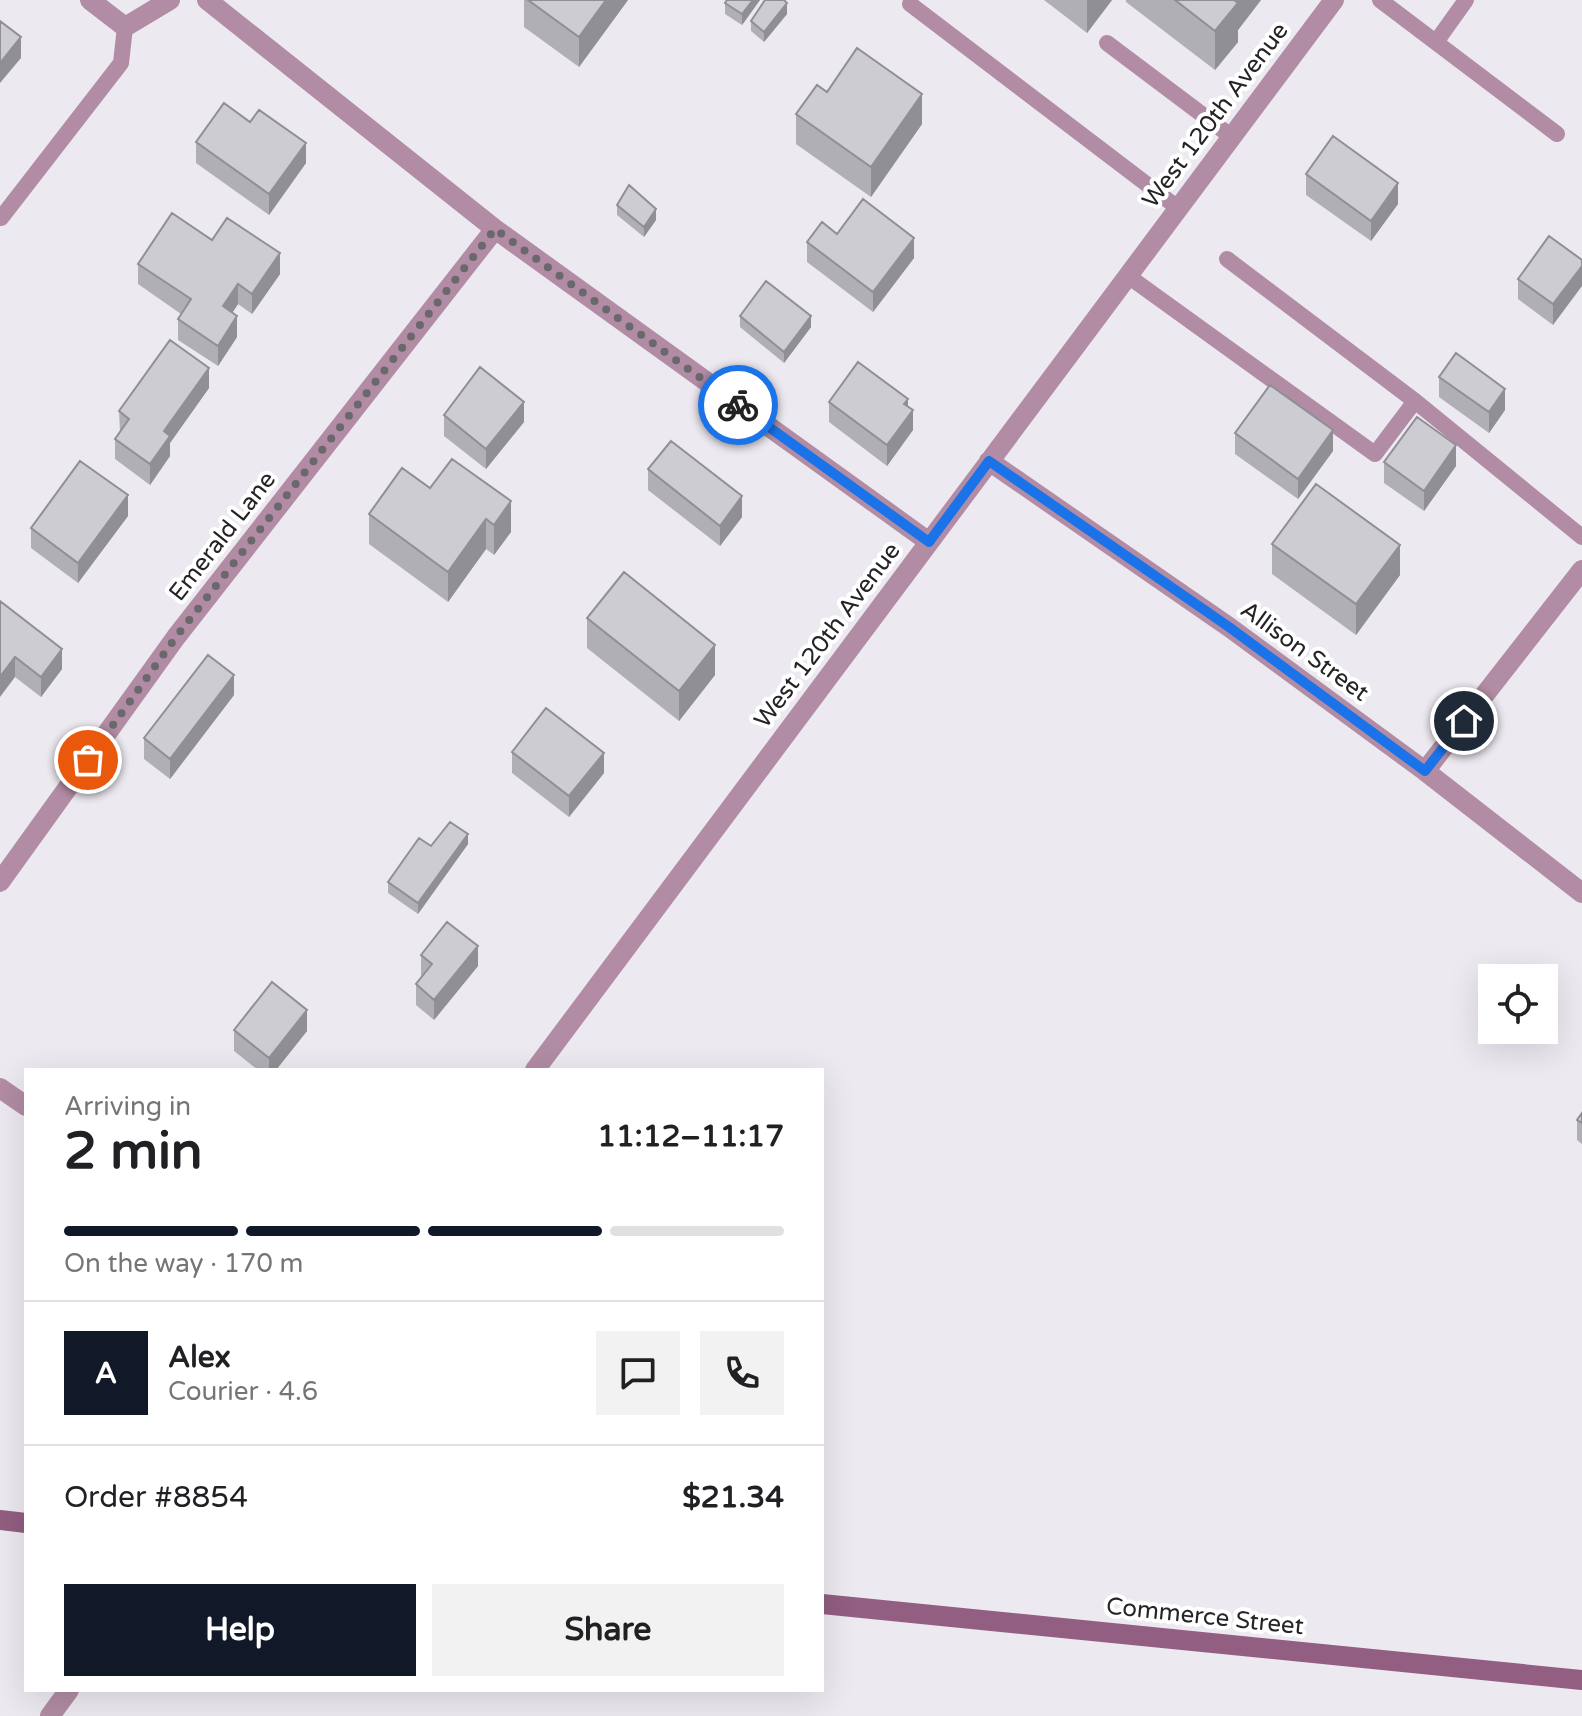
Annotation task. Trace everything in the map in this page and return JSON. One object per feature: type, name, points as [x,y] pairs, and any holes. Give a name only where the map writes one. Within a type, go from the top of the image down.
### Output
[{"type":"street","points":[[90,0],[125,27],[170,0]]},
{"type":"street","points":[[207,0],[495,229],[929,542]]},
{"type":"street","name":"West 120th Avenue","points":[[536,1068],[1334,0]]},
{"type":"street","name":"Emerald Lane","points":[[0,882],[176,637],[495,229]]},
{"type":"street","name":"Allison Street","points":[[989,461],[1229,627],[1425,771],[1582,893]]},
{"type":"street","points":[[1425,771],[1582,570]]},
{"type":"street","points":[[0,1088],[24,1105]]},
{"type":"street","points":[[0,1520],[24,1523]]},
{"type":"street","name":"Commerce Street","points":[[824,1604],[1582,1680]]},
{"type":"street","points":[[50,1716],[68,1692]]},
{"type":"lane","points":[[1380,0],[1557,134]]},
{"type":"lane","points":[[1436,42],[1466,0]]},
{"type":"lane","points":[[910,4],[1178,208]]},
{"type":"lane","points":[[1,218],[121,63],[125,27]]},
{"type":"lane","points":[[1107,43],[1232,137]]},
{"type":"lane","points":[[1227,259],[1415,401],[1582,537]]},
{"type":"lane","points":[[1128,276],[1375,454],[1415,401]]},
{"type":"building","points":[[528,0],[606,0],[579,37]]},
{"type":"building","points":[[727,0],[753,0],[742,14],[725,3]]},
{"type":"building","points":[[765,0],[784,0],[787,3],[764,32],[751,21]]},
{"type":"building","points":[[1175,0],[1234,0],[1238,3],[1215,31]]},
{"type":"building","points":[[0,21],[21,37],[0,63]]},
{"type":"building","points":[[857,48],[922,94],[871,167],[796,114],[817,85],[827,92]]},
{"type":"building","points":[[224,103],[250,122],[259,110],[306,143],[269,194],[196,142]]},
{"type":"building","points":[[1333,136],[1398,183],[1371,221],[1306,174]]},
{"type":"building","points":[[629,185],[656,209],[644,227],[617,205]]},
{"type":"building","points":[[863,199],[914,238],[873,292],[807,242],[822,222],[837,234]]},
{"type":"building","points":[[172,213],[212,240],[227,218],[280,253],[252,294],[238,284],[223,306],[237,316],[218,346],[178,319],[191,299],[138,264]]},
{"type":"building","points":[[1549,236],[1582,260],[1582,266],[1553,304],[1518,279]]},
{"type":"building","points":[[766,281],[811,316],[784,352],[740,316]]},
{"type":"building","points":[[170,340],[209,368],[164,431],[170,436],[150,464],[115,439],[129,419],[119,411]]},
{"type":"building","points":[[1456,353],[1505,389],[1489,412],[1439,377]]},
{"type":"building","points":[[858,362],[908,399],[904,404],[913,410],[887,445],[829,402]]},
{"type":"building","points":[[480,367],[524,402],[486,449],[444,415]]},
{"type":"building","points":[[1270,385],[1333,430],[1298,479],[1235,433]]},
{"type":"building","points":[[1417,417],[1456,445],[1424,491],[1384,462]]},
{"type":"building","points":[[671,441],[742,496],[720,526],[648,469]]},
{"type":"building","points":[[452,459],[511,501],[494,525],[486,519],[448,572],[369,514],[402,468],[430,488]]},
{"type":"building","points":[[80,461],[128,495],[78,563],[31,528]]},
{"type":"building","points":[[1316,484],[1400,545],[1356,604],[1272,544]]},
{"type":"building","points":[[624,572],[715,645],[679,691],[587,618]]},
{"type":"building","points":[[0,601],[62,649],[41,677],[15,657],[0,677]]},
{"type":"building","points":[[208,655],[234,675],[170,759],[144,738]]},
{"type":"building","points":[[546,708],[604,753],[569,796],[512,752]]},
{"type":"building","points":[[450,822],[468,834],[418,903],[388,882],[419,838],[431,846]]},
{"type":"building","points":[[447,922],[478,946],[434,1000],[416,984],[432,964],[421,955]]},
{"type":"building","points":[[272,982],[307,1010],[269,1058],[234,1030]]},
{"type":"way so far","points":[[88,760],[176,637],[495,229],[738,405]]},
{"type":"route","points":[[738,405],[929,542],[989,461],[1229,627],[1425,771],[1464,721]]}]
